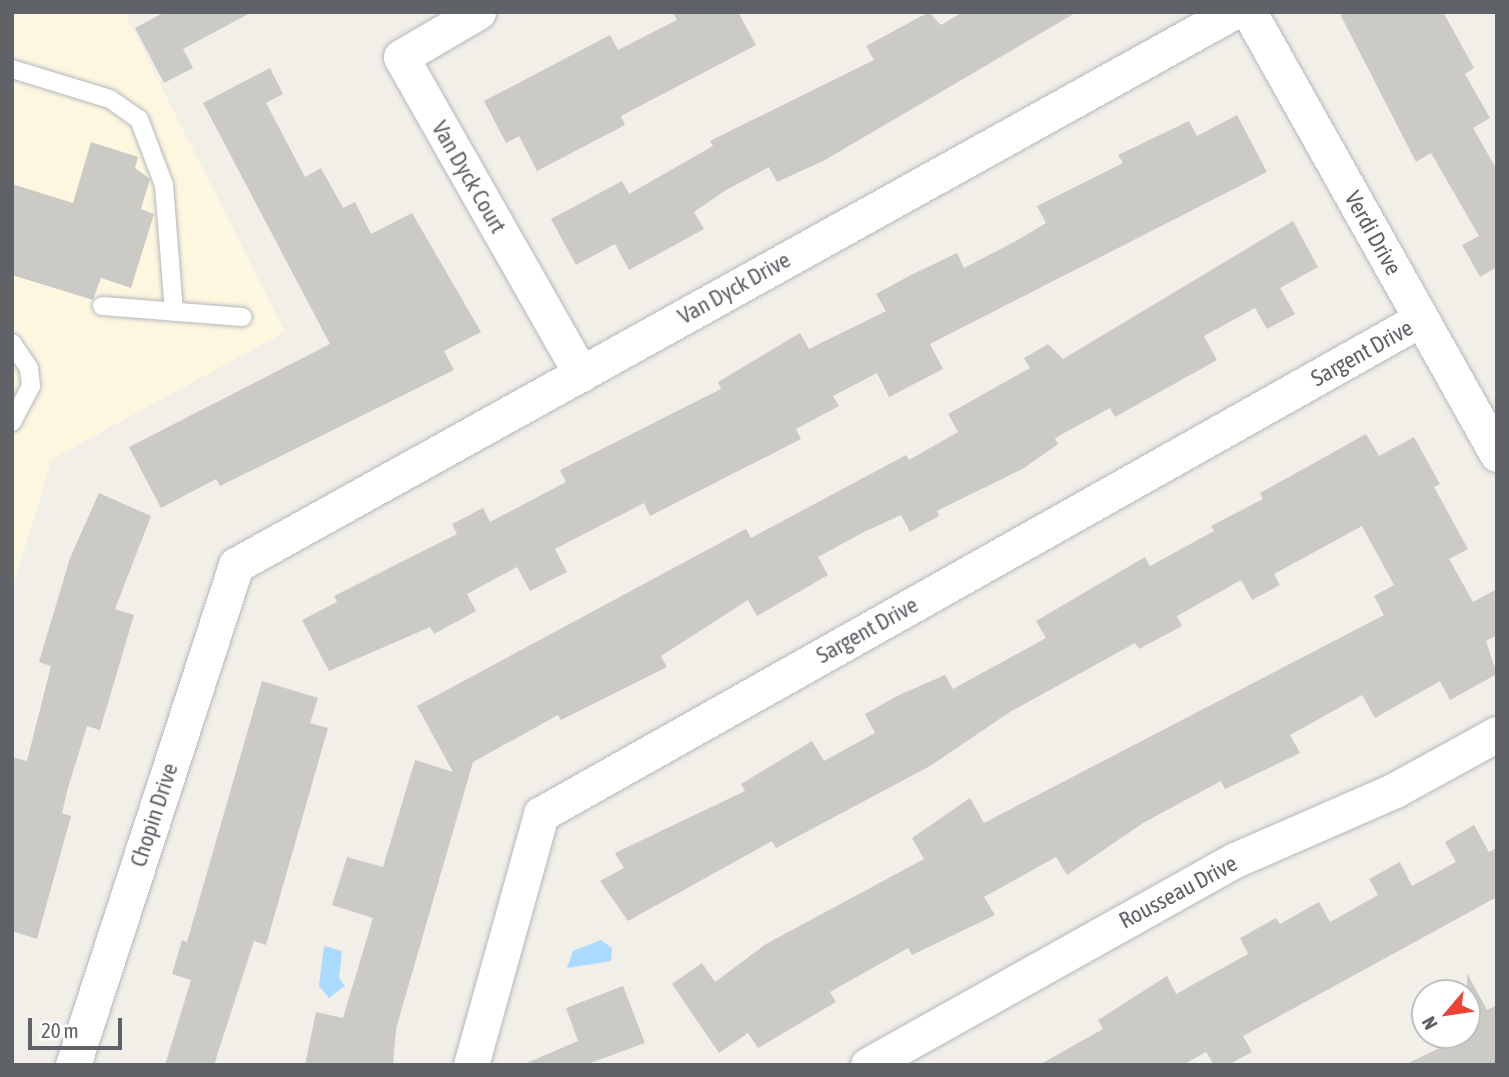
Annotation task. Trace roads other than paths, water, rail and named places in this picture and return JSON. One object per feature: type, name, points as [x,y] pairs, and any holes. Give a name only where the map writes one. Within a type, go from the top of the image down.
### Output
[{"type":"street","name":"Van Dyck Court","points":[[478,12],[401,57],[581,374]]},
{"type":"street","name":"Van Dyck Drive","points":[[236,565],[1233,12]]},
{"type":"street","name":"Verdi Drive","points":[[1249,12],[1497,454]]},
{"type":"street","name":"Sargent Drive","points":[[471,1065],[528,844],[541,814],[1421,319]]},
{"type":"street","name":"Chopin Drive","points":[[73,1065],[236,565]]},
{"type":"street","name":"Rousseau Drive","points":[[868,1065],[1235,860],[1395,790],[1497,734]]},
{"type":"lane","points":[[12,69],[110,99],[139,119],[164,185],[174,312]]},
{"type":"lane","points":[[103,306],[243,317]]},
{"type":"lane","points":[[12,343],[29,368],[31,386],[12,422]]},
{"type":"water","points":[[601,940],[612,948],[611,961],[567,968],[573,951]]},
{"type":"water","points":[[324,946],[342,951],[339,978],[345,986],[329,998],[319,986]]}]
